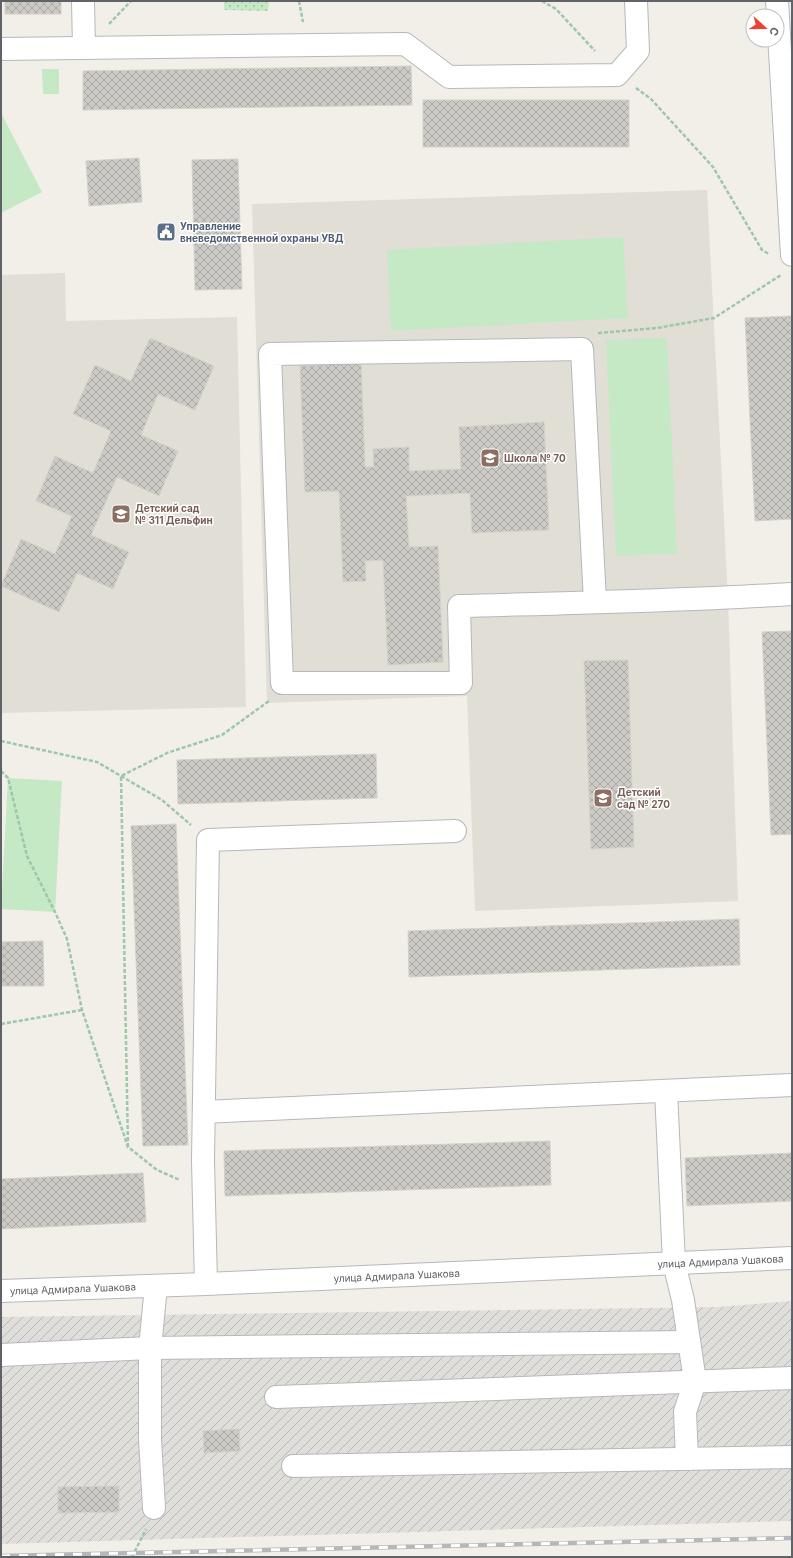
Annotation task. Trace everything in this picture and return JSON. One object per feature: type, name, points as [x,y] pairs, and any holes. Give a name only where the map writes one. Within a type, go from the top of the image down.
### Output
[{"type":"street","points":[[83,1],[84,48]]},
{"type":"street","points":[[1,49],[404,44],[449,77],[617,75],[638,51],[636,1]]},
{"type":"street","points":[[777,1],[784,261]]},
{"type":"street","points":[[595,602],[582,349],[270,354],[282,683],[461,683],[459,606],[595,602],[728,598],[792,594]]},
{"type":"street","points":[[206,1284],[204,1112],[208,840],[455,831]]},
{"type":"street","points":[[204,1112],[792,1085]]},
{"type":"street","points":[[666,1091],[674,1263],[683,1300],[695,1381],[685,1412],[687,1459]]},
{"type":"street","name":"улица Адмирала Ушакова","points":[[1,1291],[206,1284],[792,1258]]},
{"type":"street","points":[[154,1508],[150,1439],[150,1348],[156,1286]]},
{"type":"street","points":[[1,1355],[150,1348],[689,1342]]},
{"type":"street","points":[[276,1397],[792,1378]]},
{"type":"street","points":[[293,1466],[792,1458]]},
{"type":"path","points":[[542,1],[556,9],[617,75],[651,99],[713,167],[762,250],[784,261],[714,318],[657,328],[595,333],[582,349]]},
{"type":"path","points":[[121,776],[167,753],[222,736],[267,703],[282,683]]},
{"type":"path","points":[[1,741],[97,762],[162,800],[208,840]]},
{"type":"path","points":[[1,771],[8,778],[27,856],[67,939],[82,1010],[128,1147],[157,1170],[204,1191]]},
{"type":"path","points":[[121,776],[128,1147]]},
{"type":"path","points":[[1,1024],[82,1010]]},
{"type":"path","points":[[132,1557],[141,1540],[154,1508]]},
{"type":"shaded area","name":"Школа № 70","points":[[707,190],[728,598],[738,901],[475,911],[467,696],[267,703],[252,204]]},
{"type":"shaded area","name":"Детский сад № 311 Дельфин","points":[[65,273],[66,321],[237,317],[246,707],[1,713],[1,275]]},
{"type":"shaded area","points":[[792,1301],[792,1521],[1,1544],[1,1317],[719,1307]]},
{"type":"green space","points":[[224,1],[269,1],[268,11],[224,10]]},
{"type":"green space","points":[[42,69],[59,69],[59,94],[43,94]]},
{"type":"green space","points":[[1,113],[42,192],[1,213]]},
{"type":"green space","points":[[623,237],[628,318],[391,331],[387,250]]},
{"type":"green space","points":[[667,338],[677,554],[616,556],[606,340]]},
{"type":"green space","points":[[8,778],[62,781],[55,912],[1,909]]},
{"type":"building","points":[[5,1],[61,1],[61,14],[5,14]]},
{"type":"building","points":[[411,66],[412,105],[83,110],[83,71]]},
{"type":"building","points":[[423,100],[629,100],[629,147],[423,147]]},
{"type":"building","points":[[139,158],[142,202],[89,206],[86,161]]},
{"type":"building","points":[[238,159],[242,289],[195,290],[192,160]]},
{"type":"building","points":[[791,316],[792,519],[755,521],[745,318]]},
{"type":"building","points":[[150,338],[214,366],[195,410],[158,394],[141,435],[178,451],[159,496],[117,477],[91,535],[129,552],[113,589],[77,573],[59,612],[1,586],[21,539],[55,554],[72,516],[36,501],[55,456],[93,473],[111,431],[73,414],[95,365],[131,381]]},
{"type":"building","points":[[361,363],[365,467],[374,467],[373,449],[409,447],[409,471],[461,469],[459,427],[544,422],[549,530],[472,533],[470,493],[406,496],[409,547],[438,546],[443,662],[388,665],[383,560],[365,561],[366,581],[343,582],[339,491],[305,492],[300,366]]},
{"type":"building","points":[[792,631],[792,834],[771,835],[762,632]]},
{"type":"building","points":[[628,660],[634,847],[591,849],[584,661]]},
{"type":"building","points":[[376,754],[377,798],[178,804],[177,760]]},
{"type":"building","points":[[176,824],[188,1145],[143,1146],[131,826]]},
{"type":"building","points":[[739,919],[740,965],[409,977],[408,931]]},
{"type":"building","points":[[43,941],[44,986],[1,986],[1,942]]},
{"type":"building","points":[[550,1141],[551,1185],[225,1196],[224,1151]]},
{"type":"building","points":[[792,1153],[792,1201],[687,1206],[685,1158]]},
{"type":"building","points":[[143,1173],[146,1222],[1,1229],[1,1179]]},
{"type":"building","points":[[239,1429],[240,1451],[204,1453],[203,1431]]},
{"type":"building","points":[[119,1486],[119,1512],[58,1513],[58,1487]]},
{"type":"railway","points":[[1,1556],[792,1538]]},
{"type":"place","name":"Управление вневедомственной охраны УВД","points":[[166,232]]},
{"type":"place","name":"Школа № 70","points":[[490,458]]},
{"type":"place","name":"Детский сад № 311 Дельфин","points":[[121,514]]},
{"type":"place","name":"Детский сад № 270","points":[[603,798]]}]
